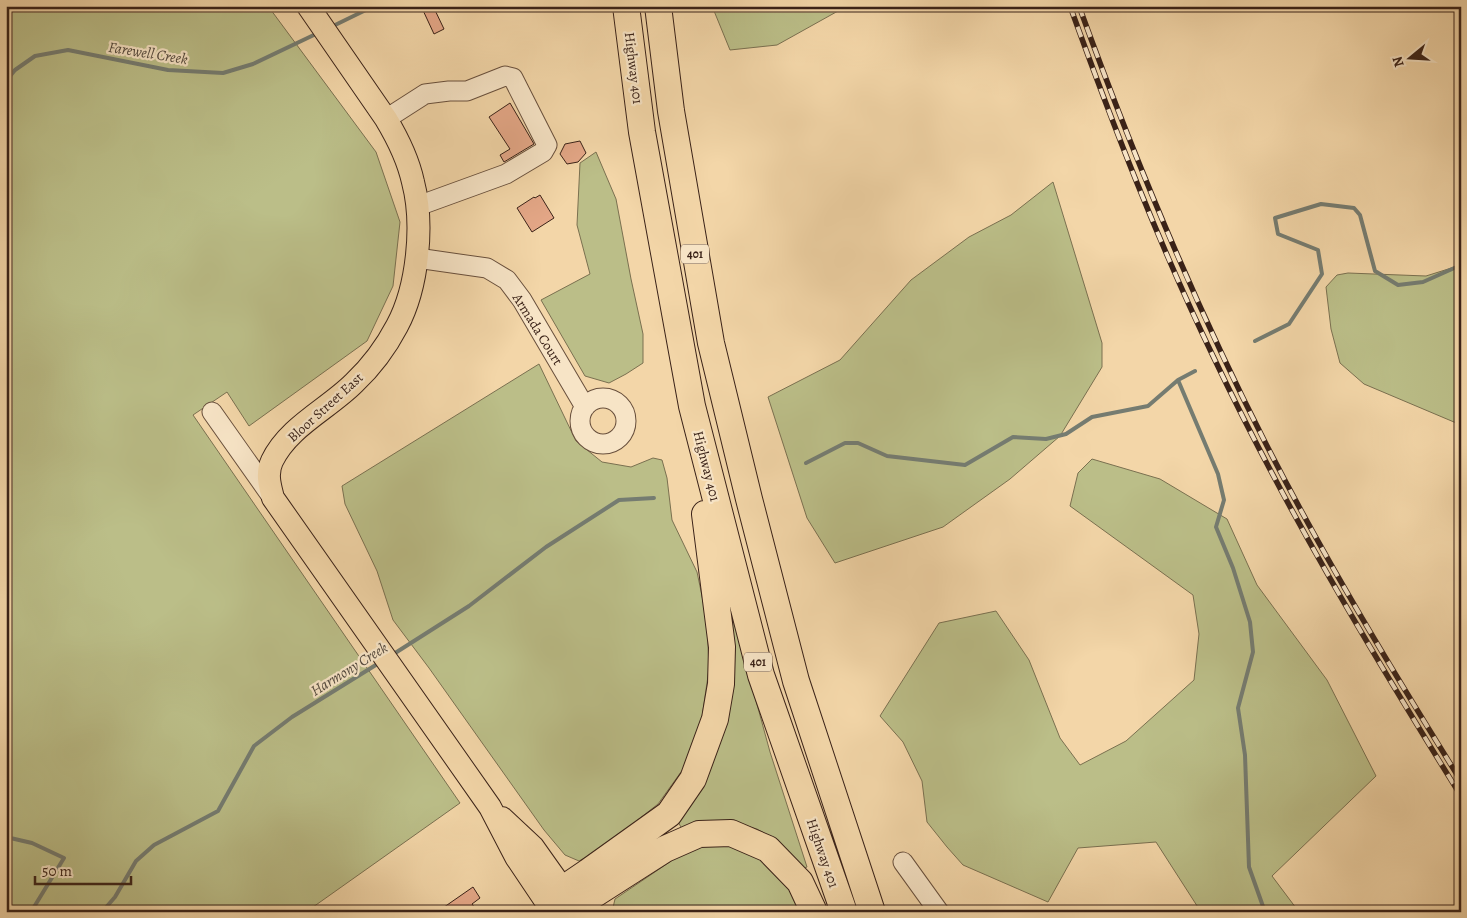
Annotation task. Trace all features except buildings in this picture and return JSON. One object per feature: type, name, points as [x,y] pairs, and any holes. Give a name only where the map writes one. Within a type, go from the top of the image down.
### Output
[{"type":"highway","name":"Highway 401","points":[[626,6],[642,132],[692,406],[761,675],[844,912]]},
{"type":"highway","name":"Highway 401","points":[[658,6],[671,111],[711,342],[796,681],[872,912]]},
{"type":"highway","points":[[559,906],[596,867],[669,814],[693,779],[716,719],[721,684],[722,647],[692,406]]},
{"type":"highway","points":[[559,906],[665,849],[699,834],[731,833],[768,849],[800,882],[814,912]]},
{"type":"main road","name":"Bloor Street East","points":[[309,7],[386,119],[406,158],[414,182],[418,206],[417,258],[405,308],[398,326],[386,345],[354,383],[293,433],[281,447],[272,463],[268,479],[273,498],[490,807],[533,847],[559,906]]},
{"type":"street","points":[[386,119],[425,94],[440,91],[467,91],[505,76],[513,78],[547,145],[543,152],[506,174],[418,206]]},
{"type":"street","name":"Armada Court","points":[[417,258],[487,268],[507,280],[522,300],[585,407]]},
{"type":"street","points":[[212,412],[273,498]]},
{"type":"street","points":[[903,862],[939,912]]},
{"type":"green space","points":[[6,6],[268,6],[376,152],[400,222],[393,286],[367,341],[249,426],[227,392],[193,415],[460,803],[306,912],[6,912]]},
{"type":"green space","points":[[712,6],[851,6],[838,11],[777,45],[730,50]]},
{"type":"green space","points":[[596,152],[616,199],[643,334],[643,363],[609,383],[585,376],[541,300],[590,274],[577,225],[580,163]]},
{"type":"green space","points":[[1053,182],[1102,343],[1102,367],[1060,436],[1010,479],[943,527],[835,563],[807,518],[768,397],[840,360],[911,280],[969,237],[1011,215]]},
{"type":"green space","points":[[1461,265],[1461,425],[1364,384],[1340,363],[1331,329],[1326,287],[1337,275],[1348,273],[1426,276]]},
{"type":"green space","points":[[539,364],[576,441],[602,462],[631,467],[653,458],[662,460],[667,478],[672,520],[697,572],[707,620],[709,669],[702,717],[686,765],[658,804],[597,852],[579,861],[565,855],[544,830],[393,620],[377,571],[345,504],[342,486]]},
{"type":"green space","points":[[1092,459],[1160,479],[1227,519],[1257,585],[1327,680],[1376,776],[1272,876],[1299,912],[1201,912],[1156,842],[1078,848],[1048,902],[963,865],[927,822],[922,781],[903,742],[880,716],[939,623],[996,611],[1029,660],[1060,738],[1080,765],[1126,741],[1194,680],[1199,634],[1193,595],[1070,506],[1078,473]]},
{"type":"green space","points":[[731,609],[770,752],[807,867],[802,869],[779,842],[757,829],[731,822],[682,829],[676,818],[689,798],[726,613]]},
{"type":"green space","points":[[706,843],[733,845],[744,849],[765,862],[790,891],[802,912],[612,912],[615,899],[680,855]]},
{"type":"waterway","name":"Farewell Creek","points":[[331,27],[374,6]]},
{"type":"waterway","name":"Farewell Creek","points":[[6,81],[15,70],[35,56],[68,50],[168,70],[223,73],[253,64],[318,33]]},
{"type":"waterway","name":"Harmony Creek","points":[[1255,341],[1289,324],[1322,274],[1318,250],[1278,234],[1275,218],[1321,204],[1354,208],[1360,215],[1375,271],[1398,285],[1423,282],[1461,265]]},
{"type":"waterway","name":"Harmony Creek","points":[[806,463],[845,443],[858,443],[887,456],[965,465],[1013,437],[1046,439],[1066,434],[1092,417],[1148,406],[1178,380],[1195,371]]},
{"type":"waterway","points":[[1178,380],[1218,474],[1224,500],[1216,527],[1233,568],[1250,622],[1253,652],[1238,708],[1245,755],[1249,867],[1265,912]]},
{"type":"waterway","name":"Harmony Creek","points":[[392,655],[469,606],[546,547],[619,500],[654,498]]},
{"type":"waterway","name":"Harmony Creek","points":[[102,912],[115,897],[136,861],[154,845],[218,811],[254,746],[292,717],[379,663]]},
{"type":"waterway","name":"Harmony Creek","points":[[6,837],[32,843],[64,858],[34,907],[36,912]]},
{"type":"railway","points":[[1070,6],[1155,227],[1193,313],[1241,413],[1331,579],[1461,796]]},
{"type":"railway","points":[[1079,6],[1165,227],[1213,335],[1265,442],[1335,571],[1384,656],[1461,781]]}]
